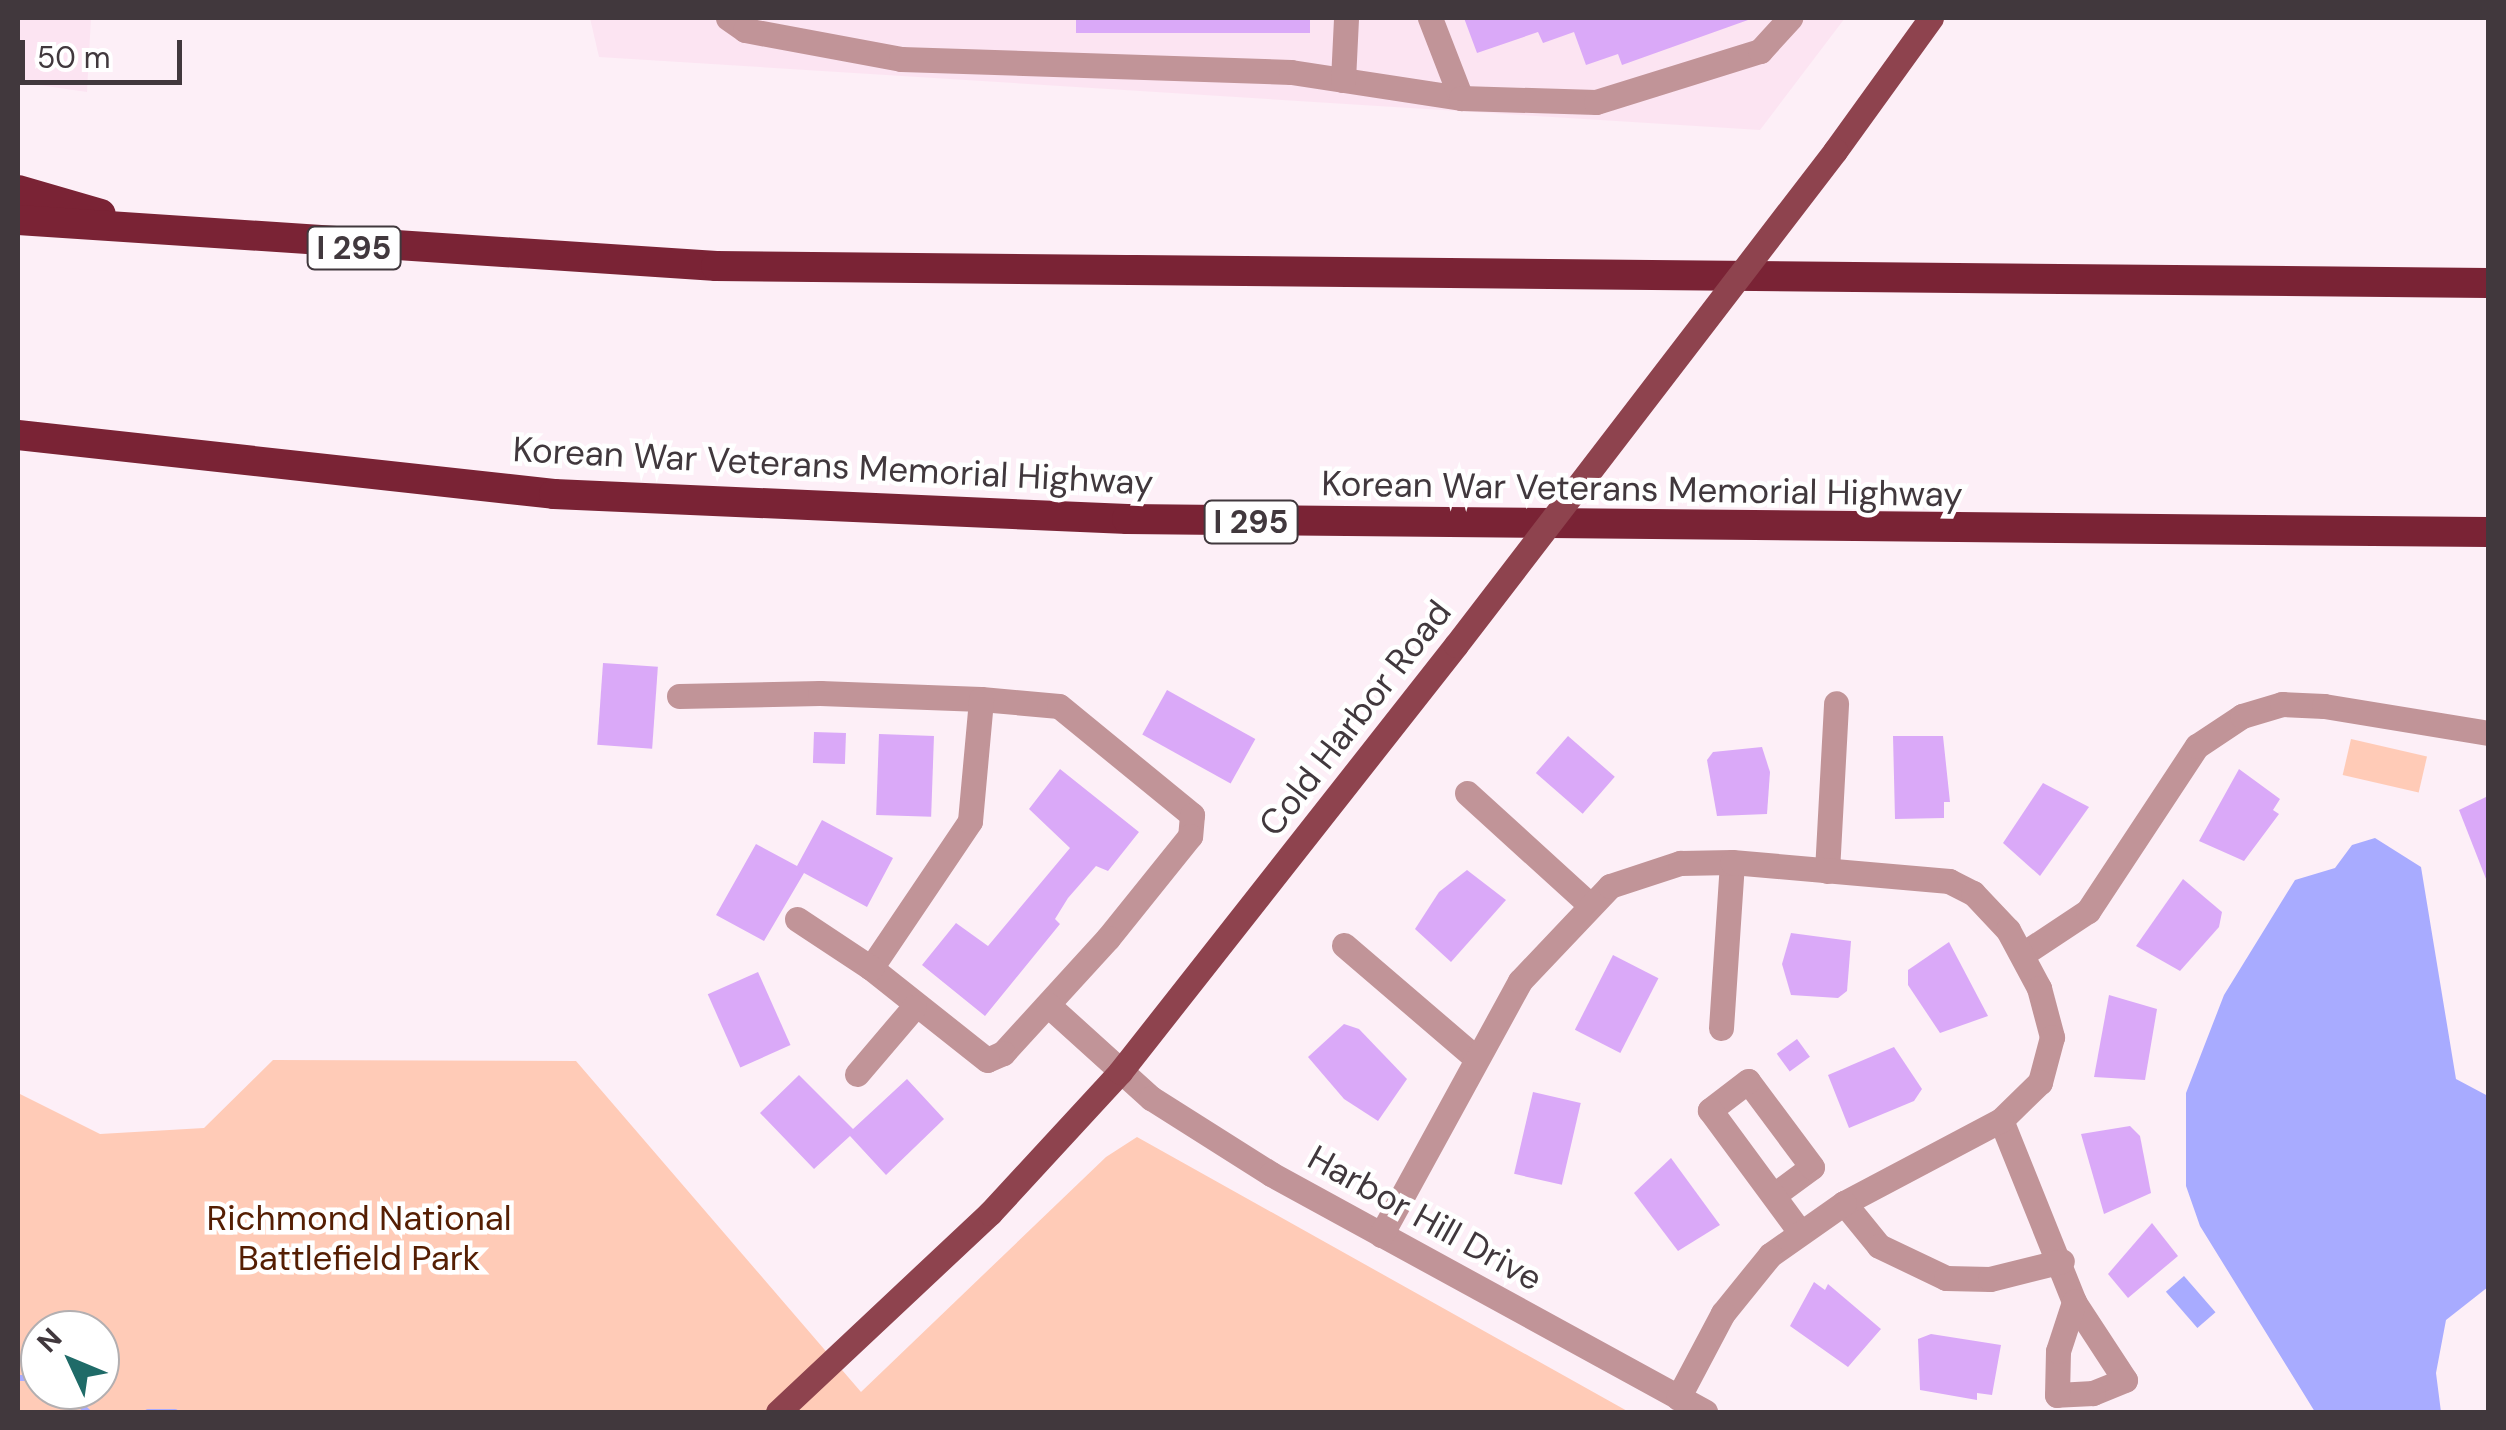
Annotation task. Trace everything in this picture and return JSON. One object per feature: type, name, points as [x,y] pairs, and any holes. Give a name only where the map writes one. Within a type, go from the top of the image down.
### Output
[{"type":"highway","points":[[18,190],[172,233]]},
{"type":"highway","name":"I 295","points":[[18,220],[735,267],[2488,283]]},
{"type":"highway","name":"Korean War Veterans Memorial Highway","points":[[18,436],[554,494],[1107,518],[2488,532]]},
{"type":"main road","name":"Cold Harbor Road","points":[[778,1412],[990,1213],[1120,1072],[1456,645],[1835,151],[1931,18]]},
{"type":"street","points":[[728,18],[745,30],[901,59],[1343,80],[1460,98],[1596,102],[1760,50],[1790,18]]},
{"type":"street","points":[[1343,80],[1346,18]]},
{"type":"street","points":[[1430,18],[1460,98]]},
{"type":"street","points":[[679,696],[981,700],[1073,712],[1192,815],[1190,836],[1048,1005],[987,1060],[914,1007],[870,968],[796,919]]},
{"type":"street","points":[[870,968],[970,821],[981,700]]},
{"type":"street","points":[[1827,870],[1836,703]]},
{"type":"street","points":[[2023,954],[2088,912],[2197,746],[2242,716],[2282,704],[2324,706],[2488,733]]},
{"type":"street","points":[[1467,793],[1588,902]]},
{"type":"street","points":[[1721,1028],[1732,862]]},
{"type":"street","points":[[1382,1235],[1520,981],[1588,902],[1648,870],[1732,862],[1949,881],[1973,893],[2023,954],[2052,1038],[2040,1082],[2001,1120],[1844,1204],[1800,1232],[1723,1312],[1678,1398]]},
{"type":"street","points":[[1344,945],[1476,1058]]},
{"type":"street","name":"Harbor Hill Drive","points":[[1048,1005],[1120,1072],[1271,1174],[1705,1412]]},
{"type":"street","points":[[857,1074],[914,1007]]},
{"type":"street","points":[[2001,1120],[2062,1261],[2074,1302]]},
{"type":"street","points":[[1774,1195],[1800,1232]]},
{"type":"street","points":[[1844,1204],[1879,1246],[1946,1278],[1990,1280],[2062,1261]]},
{"type":"shaded area","points":[[18,18],[91,18],[87,92],[18,82]]},
{"type":"shaded area","points":[[590,18],[1845,18],[1760,130],[599,57]]},
{"type":"green space","points":[[2351,739],[2427,757],[2419,793],[2343,775]]},
{"type":"green space","name":"Richmond National Battlefield Park","points":[[273,1060],[576,1061],[861,1392],[1106,1157],[1137,1137],[1629,1412],[18,1412],[18,1093],[100,1134],[204,1128]]},
{"type":"water","points":[[2375,838],[2421,867],[2456,1079],[2488,1096],[2488,1287],[2446,1320],[2436,1373],[2441,1412],[2315,1412],[2200,1226],[2186,1186],[2186,1093],[2224,995],[2295,880],[2335,868],[2352,845]]},
{"type":"water","points":[[2184,1276],[2215,1312],[2197,1328],[2166,1292]]},
{"type":"building","points":[[1076,18],[1310,18],[1310,33],[1076,33]]},
{"type":"building","points":[[1464,18],[1748,20],[1622,65],[1618,54],[1586,65],[1574,32],[1543,43],[1538,32],[1477,53]]},
{"type":"building","points":[[603,663],[658,667],[652,749],[597,745]]},
{"type":"building","points":[[1167,690],[1255,739],[1231,784],[1142,735]]},
{"type":"building","points":[[814,732],[846,733],[845,764],[813,763]]},
{"type":"building","points":[[879,734],[934,736],[931,817],[876,815]]},
{"type":"building","points":[[1568,736],[1615,777],[1583,814],[1536,773]]},
{"type":"building","points":[[1893,736],[1943,736],[1950,802],[1944,802],[1944,818],[1895,819]]},
{"type":"building","points":[[1762,747],[1770,772],[1767,814],[1717,816],[1707,760],[1713,752]]},
{"type":"building","points":[[1060,769],[1139,832],[1108,871],[1096,866],[1068,898],[1055,919],[1060,924],[985,1016],[922,965],[956,923],[988,946],[1070,848],[1029,809]]},
{"type":"building","points":[[2239,769],[2280,799],[2273,810],[2279,814],[2244,861],[2199,841]]},
{"type":"building","points":[[2043,783],[2089,807],[2040,876],[2003,843]]},
{"type":"building","points":[[2488,796],[2488,884],[2459,810]]},
{"type":"building","points":[[822,820],[893,858],[867,907],[804,873],[764,941],[716,915],[756,844],[797,866]]},
{"type":"building","points":[[1467,870],[1506,900],[1451,962],[1415,929],[1439,892]]},
{"type":"building","points":[[2183,879],[2222,912],[2219,927],[2180,971],[2136,946]]},
{"type":"building","points":[[1791,933],[1851,941],[1847,991],[1838,998],[1791,995],[1782,964]]},
{"type":"building","points":[[1949,942],[1988,1016],[1940,1033],[1908,985],[1908,970]]},
{"type":"building","points":[[1613,955],[1658,978],[1620,1053],[1575,1030]]},
{"type":"building","points":[[758,972],[791,1045],[740,1067],[708,994]]},
{"type":"building","points":[[2109,995],[2157,1009],[2145,1080],[2094,1077]]},
{"type":"building","points":[[1344,1024],[1359,1029],[1407,1079],[1378,1121],[1344,1099],[1308,1057]]},
{"type":"building","points":[[1797,1039],[1810,1057],[1790,1071],[1777,1054]]},
{"type":"building","points":[[1894,1047],[1922,1089],[1914,1101],[1849,1128],[1828,1075]]},
{"type":"building","points":[[799,1075],[853,1129],[907,1079],[944,1119],[886,1175],[850,1136],[814,1169],[760,1113]]},
{"type":"building","points":[[1533,1092],[1581,1103],[1562,1185],[1514,1174]]},
{"type":"building","points":[[2130,1126],[2140,1136],[2151,1193],[2104,1214],[2081,1134]]},
{"type":"building","points":[[1671,1158],[1720,1225],[1678,1251],[1634,1193]]},
{"type":"building","points":[[2152,1223],[2178,1256],[2128,1298],[2108,1274]]},
{"type":"building","points":[[1814,1282],[1825,1290],[1828,1284],[1881,1329],[1848,1367],[1790,1326]]},
{"type":"building","points":[[1931,1334],[2001,1345],[1992,1395],[1977,1393],[1977,1400],[1920,1390],[1918,1339]]},
{"type":"waterway","points":[[148,1412],[175,1412]]}]
